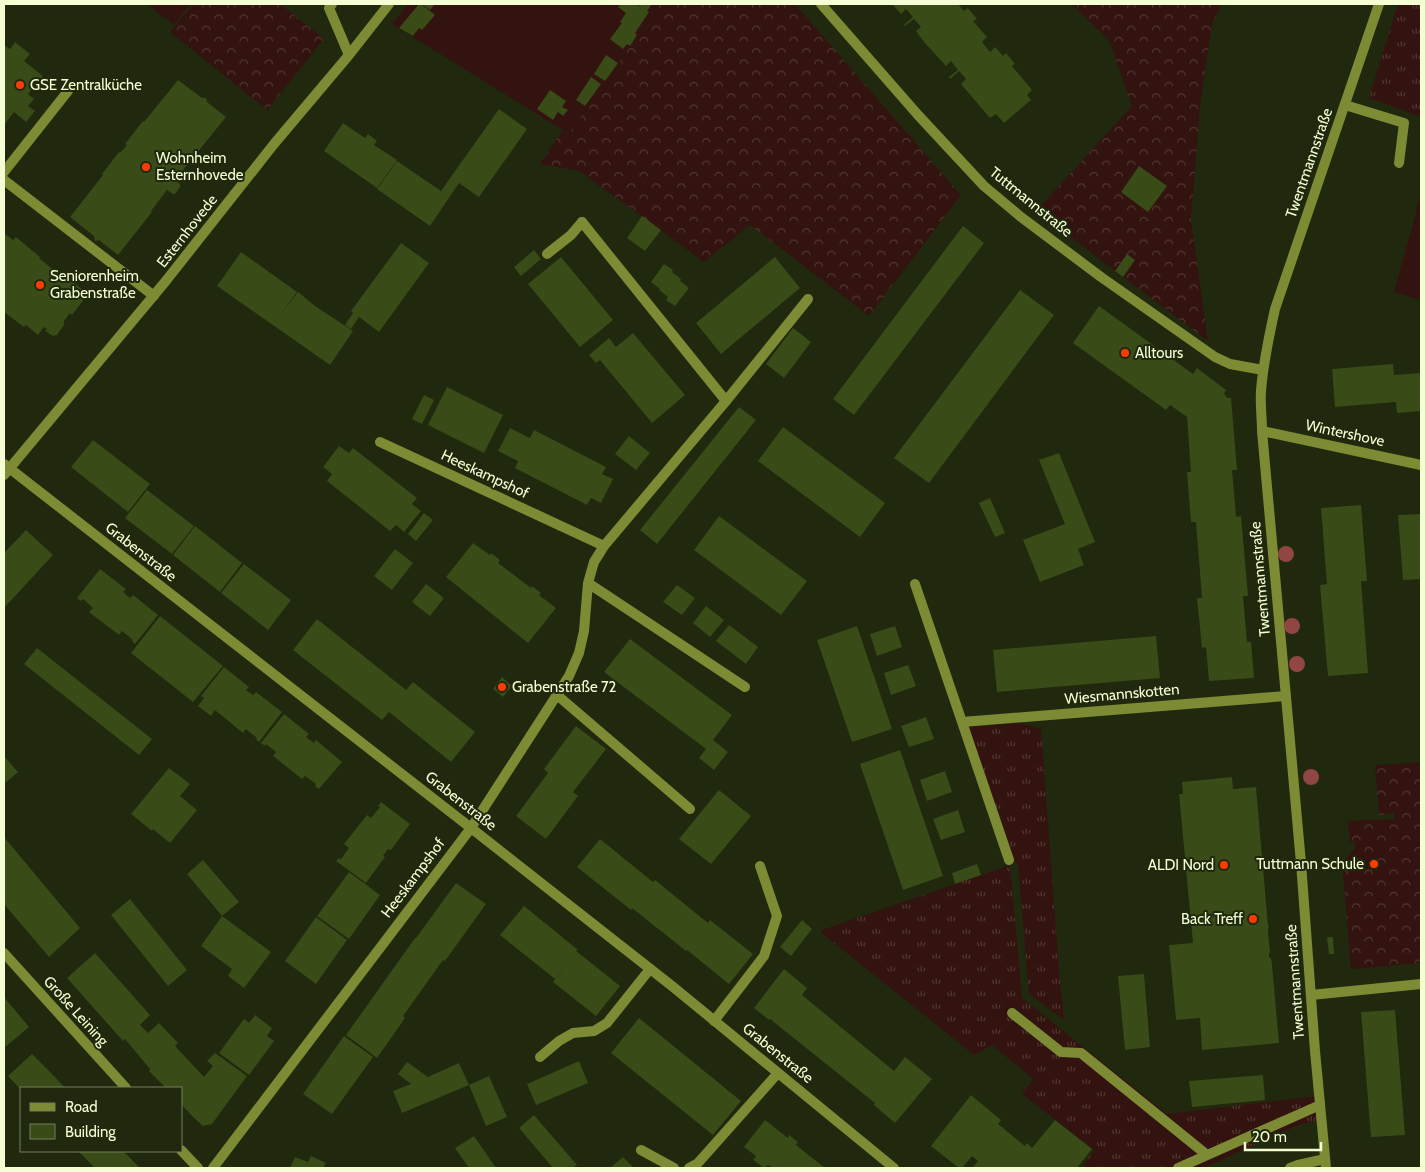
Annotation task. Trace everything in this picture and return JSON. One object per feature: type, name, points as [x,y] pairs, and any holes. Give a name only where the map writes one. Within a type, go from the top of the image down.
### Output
[{"type":"street","points":[[332,4],[329,8],[349,55]]},
{"type":"street","name":"Esternhovede","points":[[6,469],[154,296],[274,144],[389,4]]},
{"type":"street","name":"Tuttmannstraße","points":[[821,4],[918,115],[984,186],[1021,217],[1101,277],[1215,357],[1230,364],[1263,370]]},
{"type":"street","name":"Twentmannstraße","points":[[1325,1163],[1260,393],[1275,309],[1379,4]]},
{"type":"street","points":[[4,172],[68,91]]},
{"type":"street","points":[[1345,105],[1404,123],[1398,163]]},
{"type":"street","points":[[4,180],[154,296]]},
{"type":"street","points":[[547,254],[571,235],[582,222],[726,400]]},
{"type":"street","name":"Heeskampshof","points":[[213,1168],[471,828],[569,676],[579,653],[584,631],[588,582],[594,562],[604,546],[808,299]]},
{"type":"street","name":"Wintershove","points":[[1262,431],[1421,465]]},
{"type":"street","name":"Heeskampshof","points":[[380,442],[604,546]]},
{"type":"street","name":"Grabenstraße","points":[[6,469],[471,828],[714,1021],[894,1168]]},
{"type":"street","points":[[588,582],[745,687]]},
{"type":"street","points":[[914,584],[1009,860]]},
{"type":"street","points":[[557,695],[690,809]]},
{"type":"street","name":"Wiesmannskotten","points":[[962,722],[1286,696]]},
{"type":"street","points":[[714,1021],[764,956],[777,916],[760,866]]},
{"type":"street","name":"Große Leining","points":[[4,953],[125,1087]]},
{"type":"street","points":[[540,1057],[559,1041],[573,1033],[594,1031],[607,1023],[650,970]]},
{"type":"street","points":[[1311,995],[1421,984]]},
{"type":"street","points":[[1012,1014],[1061,1052],[1081,1054],[1207,1155]]},
{"type":"street","points":[[690,1168],[698,1163],[778,1073]]},
{"type":"street","points":[[1178,1168],[1320,1105]]},
{"type":"street","points":[[641,1150],[674,1168]]},
{"type":"street","points":[[182,1151],[198,1168]]},
{"type":"street","points":[[1290,1168],[1298,1164],[1325,1163]]},
{"type":"green space","points":[[147,4],[190,4],[174,25]]},
{"type":"green space","points":[[193,4],[280,4],[324,39],[267,110],[170,32]]},
{"type":"green space","points":[[408,4],[659,4],[569,134],[392,24]]},
{"type":"green space","points":[[659,4],[795,4],[961,195],[869,316],[750,225],[704,262],[579,171],[540,164],[562,131],[569,134]]},
{"type":"green space","points":[[1071,4],[1222,4],[1212,24],[1200,106],[1191,220],[1208,341],[1036,211],[1132,106],[1109,40]]},
{"type":"green space","points":[[1398,4],[1421,4],[1421,117],[1369,98]]},
{"type":"green space","points":[[1421,195],[1421,300],[1394,292]]},
{"type":"green space","points":[[1021,723],[1041,729],[1064,1020],[1029,994],[1018,865],[1016,864],[968,727]]},
{"type":"green space","points":[[1420,762],[1421,963],[1351,969],[1342,862],[1355,849],[1355,842],[1350,842],[1348,821],[1394,819],[1394,813],[1379,815],[1375,765]]},
{"type":"green space","points":[[1010,865],[1022,998],[1167,1114],[1316,1096],[1318,1120],[1296,1126],[1204,1168],[1086,1168],[1084,1164],[1094,1150],[1022,1094],[1033,1079],[992,1045],[974,1055],[819,931]]},
{"type":"building","points":[[419,4],[435,15],[422,30],[419,28],[413,36],[399,28]]},
{"type":"building","points":[[422,4],[435,4],[430,10]]},
{"type":"building","points":[[621,4],[636,4],[640,6],[642,4],[652,4],[635,33],[637,35],[630,46],[627,44],[623,49],[610,39],[622,23],[620,22],[626,13],[618,7]]},
{"type":"building","points":[[892,4],[958,4],[964,11],[968,8],[977,19],[973,21],[987,37],[982,42],[990,52],[995,47],[1003,56],[1006,53],[1015,64],[1012,66],[1032,90],[1027,95],[1031,100],[1004,123],[996,114],[990,118],[961,84],[966,79],[959,71],[950,79],[949,77],[958,70],[951,61],[946,66],[916,31],[921,27],[914,19],[904,25],[913,17],[906,9],[901,14]]},
{"type":"building","name":"GSE Zentralküche","points":[[15,42],[30,54],[24,61],[43,76],[28,94],[34,99],[28,106],[35,111],[26,122],[14,112],[4,125],[4,45],[10,49]]},
{"type":"building","points":[[606,55],[618,63],[605,81],[594,74]]},
{"type":"building","points":[[591,77],[601,84],[585,106],[576,100]]},
{"type":"building","name":"Wohnheim Esternhovede","points":[[178,80],[202,98],[206,98],[207,102],[226,117],[175,180],[180,184],[180,187],[175,194],[167,190],[118,255],[99,240],[95,241],[94,236],[70,217],[119,152],[127,145],[125,144],[143,121]]},
{"type":"building","points":[[550,90],[566,101],[562,107],[568,110],[563,116],[558,112],[553,120],[537,109]]},
{"type":"building","points":[[499,109],[527,129],[479,197],[459,183],[430,226],[377,189],[397,161],[441,191]]},
{"type":"building","points":[[343,123],[365,138],[368,134],[377,141],[374,145],[397,160],[377,188],[324,151]]},
{"type":"building","points":[[1139,166],[1167,186],[1148,212],[1121,192]]},
{"type":"building","points":[[642,216],[661,230],[645,251],[627,238]]},
{"type":"building","points":[[963,226],[984,243],[854,415],[833,399]]},
{"type":"building","name":"Seniorenheim Grabenstraße","points":[[4,233],[13,240],[16,237],[62,277],[64,275],[88,294],[72,315],[70,313],[57,335],[53,336],[45,331],[47,329],[44,327],[38,335],[26,325],[24,327],[4,312]]},
{"type":"building","points":[[401,243],[429,263],[379,332],[359,317],[351,329],[345,325],[353,313],[351,311]]},
{"type":"building","points":[[534,250],[541,259],[521,276],[514,267]]},
{"type":"building","points":[[241,252],[297,292],[279,317],[298,292],[315,306],[353,331],[330,365],[217,286]]},
{"type":"building","points":[[1127,254],[1135,260],[1123,277],[1115,271]]},
{"type":"building","points":[[561,257],[613,320],[580,347],[528,284]]},
{"type":"building","points":[[775,257],[800,288],[721,354],[696,323]]},
{"type":"building","points":[[664,264],[673,270],[672,272],[681,279],[680,281],[689,288],[675,306],[666,300],[668,297],[651,282]]},
{"type":"building","points":[[1020,290],[1054,315],[929,483],[894,458]]},
{"type":"building","points":[[1099,306],[1193,374],[1197,368],[1226,390],[1224,393],[1227,398],[1231,398],[1237,470],[1232,470],[1236,517],[1241,516],[1248,596],[1243,596],[1247,642],[1251,642],[1254,678],[1209,681],[1206,647],[1202,648],[1197,598],[1202,598],[1196,522],[1191,522],[1187,472],[1191,472],[1187,417],[1170,405],[1166,410],[1073,343]]},
{"type":"building","points":[[793,328],[811,342],[784,378],[766,364]]},
{"type":"building","points":[[633,333],[685,395],[652,423],[600,360],[596,363],[589,355],[609,338],[616,347]]},
{"type":"building","points":[[1393,364],[1394,375],[1421,373],[1421,411],[1397,413],[1396,402],[1335,407],[1332,369]]},
{"type":"building","points":[[447,387],[503,415],[484,453],[428,425]]},
{"type":"building","points":[[424,395],[434,400],[422,424],[412,419]]},
{"type":"building","points":[[739,407],[756,420],[657,544],[640,530]]},
{"type":"building","points":[[783,427],[885,503],[860,537],[758,461]]},
{"type":"building","points":[[510,428],[530,438],[534,430],[606,467],[602,474],[613,479],[601,503],[591,498],[587,505],[515,468],[518,461],[498,451]]},
{"type":"building","points":[[629,436],[650,453],[636,470],[615,454]]},
{"type":"building","points":[[93,440],[150,484],[128,512],[71,467]]},
{"type":"building","points":[[339,446],[349,453],[353,448],[417,498],[412,504],[421,511],[404,532],[396,525],[390,531],[327,481],[332,474],[323,467]]},
{"type":"building","points":[[1059,453],[1095,542],[1078,549],[1084,565],[1040,582],[1023,540],[1065,524],[1039,460]]},
{"type":"building","points":[[147,490],[194,526],[172,554],[125,518]]},
{"type":"building","points":[[990,498],[1005,533],[995,537],[979,503]]},
{"type":"building","points":[[1361,505],[1367,581],[1361,581],[1368,673],[1328,676],[1320,585],[1327,584],[1321,508]]},
{"type":"building","points":[[424,513],[433,520],[416,541],[408,534]]},
{"type":"building","points":[[1421,514],[1421,579],[1403,580],[1398,515]]},
{"type":"building","points":[[719,516],[807,581],[781,615],[694,550]]},
{"type":"building","points":[[195,526],[242,563],[220,592],[173,555]]},
{"type":"building","points":[[26,530],[53,555],[4,608],[4,553]]},
{"type":"building","points":[[473,543],[500,560],[498,563],[531,588],[532,586],[541,593],[539,595],[556,608],[528,643],[446,577]]},
{"type":"building","points":[[395,549],[413,563],[392,590],[374,576]]},
{"type":"building","points":[[244,564],[291,600],[268,630],[221,593]]},
{"type":"building","points":[[100,569],[126,589],[123,592],[130,598],[133,595],[158,615],[135,644],[122,631],[119,635],[89,612],[93,608],[83,599],[81,601],[77,598]]},
{"type":"building","points":[[426,584],[444,598],[430,616],[412,602]]},
{"type":"building","points":[[677,585],[695,598],[682,615],[663,602]]},
{"type":"building","points":[[706,606],[724,620],[710,637],[693,623]]},
{"type":"building","points":[[160,616],[223,666],[193,702],[131,653]]},
{"type":"building","points":[[317,619],[406,690],[413,682],[475,732],[451,762],[389,712],[382,720],[293,650]]},
{"type":"building","points":[[729,625],[758,647],[746,664],[716,641]]},
{"type":"building","points":[[857,626],[892,729],[852,742],[817,640]]},
{"type":"building","points":[[895,626],[902,647],[877,656],[870,634]]},
{"type":"building","points":[[1156,636],[1160,678],[997,692],[993,650]]},
{"type":"building","points":[[630,639],[732,715],[713,740],[728,752],[714,770],[699,758],[706,749],[604,672]]},
{"type":"building","points":[[37,648],[152,739],[139,755],[24,664]]},
{"type":"building","points":[[908,665],[916,686],[891,695],[884,673]]},
{"type":"building","points":[[224,667],[249,687],[246,690],[253,695],[256,692],[282,712],[259,742],[246,729],[243,733],[215,710],[211,716],[198,706],[204,698],[201,696]]},
{"type":"building","name":"Grabenstraße 72","points":[[502,677],[512,686],[503,697],[493,689]]},
{"type":"building","points":[[284,714],[309,734],[306,737],[314,743],[316,740],[342,762],[319,789],[315,786],[316,784],[305,776],[302,779],[273,756],[276,752],[266,744],[265,746],[261,743]]},
{"type":"building","points":[[926,717],[934,739],[909,747],[901,726]]},
{"type":"building","points":[[576,726],[606,749],[573,792],[578,796],[546,839],[516,816],[548,773],[544,769]]},
{"type":"building","points":[[900,750],[943,876],[903,890],[860,764]]},
{"type":"building","points":[[4,756],[18,772],[4,784]]},
{"type":"building","points":[[169,768],[190,784],[180,796],[197,810],[170,843],[131,814]]},
{"type":"building","points":[[945,771],[952,792],[927,801],[920,780]]},
{"type":"building","points":[[1232,777],[1233,789],[1256,787],[1269,925],[1269,958],[1271,958],[1272,965],[1279,1043],[1202,1050],[1200,1018],[1176,1020],[1169,945],[1193,943],[1179,794],[1183,794],[1182,782]]},
{"type":"building","points":[[719,790],[751,816],[711,864],[679,839]]},
{"type":"building","points":[[381,802],[410,824],[391,850],[388,849],[383,856],[385,857],[366,883],[336,861],[339,858],[341,859],[349,848],[344,844],[367,815],[371,818],[380,807],[378,806]]},
{"type":"building","points":[[958,810],[965,832],[941,840],[933,819]]},
{"type":"building","points":[[4,837],[80,928],[49,957],[4,904]]},
{"type":"building","points":[[600,839],[653,882],[655,880],[708,923],[710,920],[753,954],[729,984],[577,867]]},
{"type":"building","points":[[203,860],[239,902],[222,916],[187,874]]},
{"type":"building","points":[[977,864],[981,875],[955,884],[952,873]]},
{"type":"building","points":[[349,872],[380,895],[349,939],[317,916]]},
{"type":"building","points":[[456,883],[486,904],[403,1016],[405,1018],[377,1058],[346,1035]]},
{"type":"building","points":[[130,899],[187,970],[168,986],[111,915]]},
{"type":"building","points":[[524,906],[620,986],[596,1016],[553,982],[570,960],[555,979],[500,935]]},
{"type":"building","points":[[222,916],[271,952],[244,988],[228,976],[232,969],[201,946]]},
{"type":"building","points":[[316,917],[347,940],[316,984],[285,961]]},
{"type":"building","points":[[802,920],[812,929],[791,956],[780,947]]},
{"type":"building","points":[[1327,937],[1333,937],[1334,954],[1329,954]]},
{"type":"building","points":[[95,953],[150,1015],[140,1025],[148,1033],[159,1023],[178,1043],[175,1046],[204,1077],[213,1066],[207,1061],[215,1053],[247,1076],[212,1124],[203,1126],[193,1117],[182,1105],[182,1087],[165,1087],[149,1071],[150,1069],[125,1039],[123,1041],[67,978]]},
{"type":"building","points":[[784,969],[807,988],[802,995],[894,1071],[905,1057],[932,1079],[895,1123],[874,1105],[875,1103],[754,1008]]},
{"type":"building","points":[[1144,974],[1150,1047],[1125,1050],[1118,976]]},
{"type":"building","points":[[4,997],[29,1027],[4,1048]]},
{"type":"building","points":[[1395,1010],[1405,1135],[1371,1137],[1361,1012]]},
{"type":"building","points":[[255,1015],[272,1028],[267,1036],[274,1041],[249,1075],[219,1053],[244,1019],[249,1023]]},
{"type":"building","points":[[639,1018],[741,1101],[713,1135],[611,1053]]},
{"type":"building","points":[[344,1036],[373,1057],[332,1114],[303,1094]]},
{"type":"building","points":[[32,1054],[64,1087],[20,1087],[20,1089],[8,1076]]},
{"type":"building","points":[[579,1061],[588,1083],[536,1105],[527,1084]]},
{"type":"building","points":[[407,1062],[428,1077],[459,1063],[469,1085],[402,1113],[393,1091],[411,1084],[398,1074]]},
{"type":"building","points":[[1263,1075],[1265,1100],[1192,1107],[1189,1081]]},
{"type":"building","points":[[489,1076],[507,1117],[486,1126],[469,1085]]},
{"type":"building","points":[[971,1095],[1001,1120],[998,1124],[1025,1146],[1027,1143],[1032,1148],[1055,1120],[1092,1149],[1077,1168],[975,1168],[973,1167],[978,1161],[972,1156],[962,1168],[959,1168],[931,1146]]},
{"type":"building","points":[[534,1115],[577,1165],[572,1168],[553,1168],[519,1128]]},
{"type":"building","points":[[765,1120],[788,1138],[789,1135],[798,1142],[796,1145],[825,1168],[772,1168],[768,1165],[764,1168],[753,1160],[756,1156],[744,1147]]},
{"type":"building","points":[[474,1136],[496,1168],[469,1168],[455,1148]]},
{"type":"building","points":[[79,1152],[124,1152],[140,1168],[95,1168]]},
{"type":"building","points":[[311,1156],[326,1163],[323,1168],[290,1168],[295,1157],[308,1162]]},
{"type":"building","points":[[623,1157],[634,1168],[610,1168]]},
{"type":"place","name":"GSE Zentralküche","points":[[20,85]]},
{"type":"place","name":"Wohnheim Esternhovede","points":[[146,167]]},
{"type":"place","name":"Seniorenheim Grabenstraße","points":[[40,285]]},
{"type":"place","name":"Alltours","points":[[1125,353]]},
{"type":"place","name":"Grabenstraße 72","points":[[502,687]]},
{"type":"place","name":"Tuttmann Schule","points":[[1374,864]]},
{"type":"place","name":"ALDI Nord","points":[[1224,865]]},
{"type":"place","name":"Back Treff","points":[[1253,919]]}]
